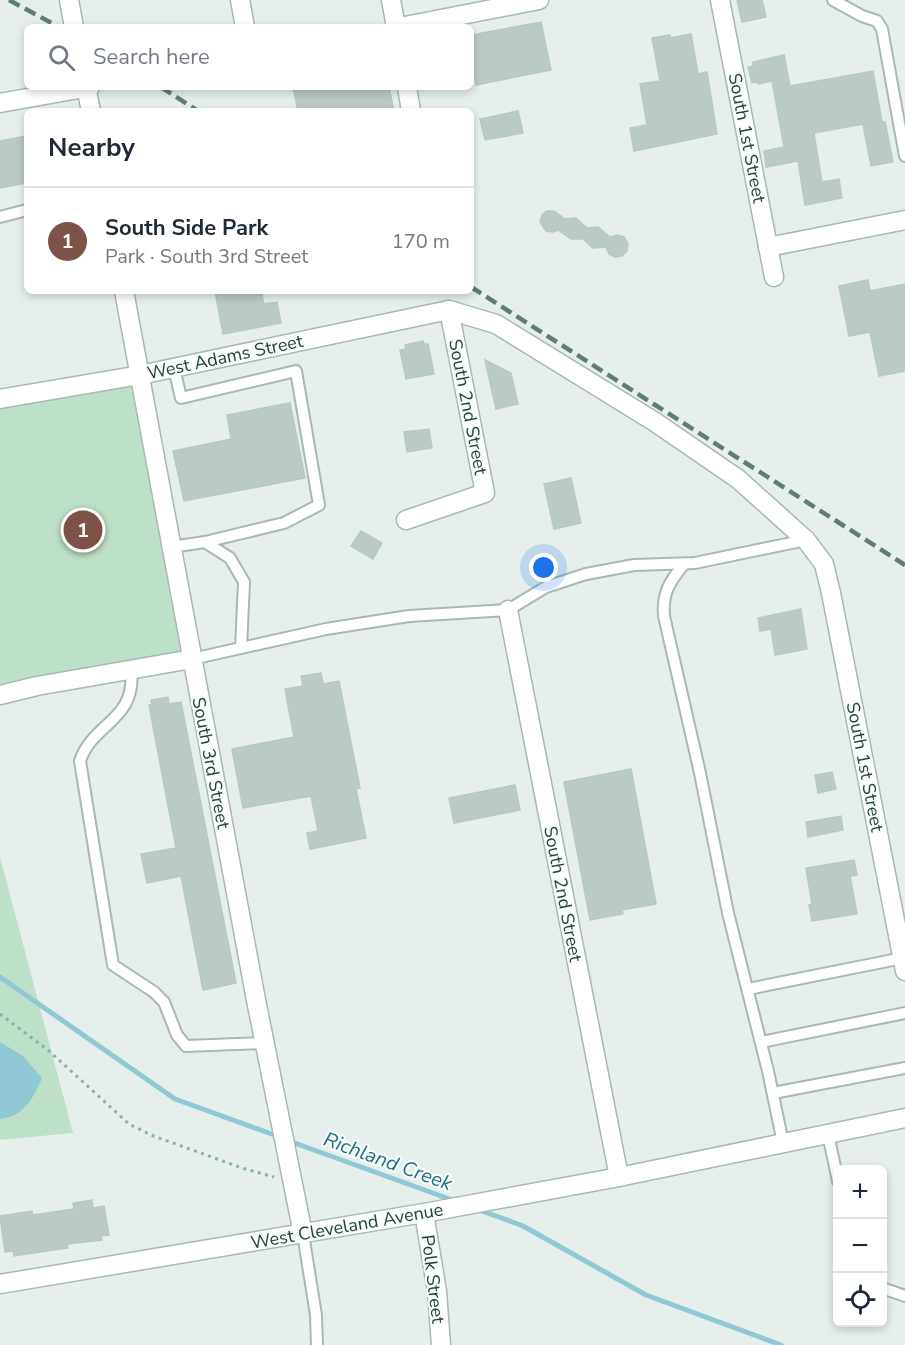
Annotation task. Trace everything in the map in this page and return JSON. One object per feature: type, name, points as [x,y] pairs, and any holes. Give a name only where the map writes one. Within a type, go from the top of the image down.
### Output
[{"type":"street","points":[[69,0],[73,24]]},
{"type":"street","points":[[240,0],[244,24]]},
{"type":"street","points":[[391,0],[397,24]]},
{"type":"street","points":[[414,24],[539,0]]},
{"type":"street","name":"South 1st Street","points":[[720,0],[774,277]]},
{"type":"street","points":[[0,104],[72,90]]},
{"type":"street","points":[[88,90],[91,108]]},
{"type":"street","points":[[408,90],[410,108]]},
{"type":"street","points":[[768,247],[905,220]]},
{"type":"street","name":"South 3rd Street","points":[[125,294],[264,1043],[303,1234]]},
{"type":"street","points":[[449,310],[496,324],[655,422],[738,479],[806,540]]},
{"type":"street","name":"West Adams Street","points":[[0,399],[140,375],[449,310]]},
{"type":"street","name":"South 2nd Street","points":[[406,520],[485,494],[449,310]]},
{"type":"street","name":"South 1st Street","points":[[806,540],[824,564],[831,593],[904,965]]},
{"type":"street","name":"South 2nd Street","points":[[508,610],[619,1177]]},
{"type":"street","points":[[0,695],[37,686],[192,659]]},
{"type":"street","name":"West Cleveland Avenue","points":[[0,1284],[518,1196],[905,1118]]},
{"type":"street","name":"Polk Street","points":[[428,1212],[441,1345]]},
{"type":"lane","points":[[832,0],[862,16],[877,21],[882,29],[905,156]]},
{"type":"lane","points":[[0,217],[24,211]]},
{"type":"lane","points":[[171,547],[205,542],[284,523],[320,505],[296,371],[181,398],[174,368]]},
{"type":"lane","points":[[192,659],[326,629],[409,616],[508,610],[546,587],[586,574],[633,565],[684,564],[806,540]]},
{"type":"lane","points":[[205,542],[230,558],[244,582],[241,648]]},
{"type":"lane","points":[[684,564],[669,582],[664,594],[664,616],[700,773],[728,913],[761,1042],[783,1143]]},
{"type":"lane","points":[[131,669],[133,685],[125,706],[83,750],[80,760],[113,965],[154,992],[164,1002],[177,1035],[186,1046],[264,1043]]},
{"type":"lane","points":[[748,988],[904,965]]},
{"type":"lane","points":[[761,1042],[905,1013]]},
{"type":"lane","points":[[773,1093],[905,1068]]},
{"type":"lane","points":[[828,1134],[834,1165]]},
{"type":"lane","points":[[303,1234],[316,1315],[318,1345]]},
{"type":"lane","points":[[887,1290],[905,1296]]},
{"type":"path","points":[[0,1014],[48,1050],[129,1124],[151,1135],[242,1168],[272,1177],[290,1173]]},
{"type":"green space","points":[[133,376],[192,659],[0,696],[0,401]]},
{"type":"green space","points":[[0,857],[73,1133],[0,1140]]},
{"type":"water","points":[[0,1042],[23,1056],[42,1078],[27,1105],[15,1114],[0,1119]]},
{"type":"building","points":[[737,0],[762,0],[766,17],[742,22]]},
{"type":"building","points":[[541,22],[551,70],[476,85],[474,34]]},
{"type":"building","points":[[691,34],[698,74],[707,72],[717,134],[634,151],[630,128],[647,125],[640,84],[660,81],[652,38],[670,35],[670,38]]},
{"type":"building","points":[[784,55],[790,86],[873,71],[882,122],[885,122],[893,162],[871,166],[863,124],[814,133],[822,182],[839,179],[842,198],[805,205],[798,161],[766,167],[764,151],[784,147],[772,81],[752,83],[748,67],[753,66],[753,62]]},
{"type":"building","points":[[294,90],[390,90],[393,108],[297,108]]},
{"type":"building","points":[[518,111],[523,133],[485,140],[480,119]]},
{"type":"building","points":[[24,137],[24,184],[0,188],[0,141]]},
{"type":"building","points":[[547,211],[554,211],[565,219],[576,218],[587,228],[598,227],[610,237],[617,235],[624,237],[628,243],[627,251],[622,256],[615,257],[609,254],[606,247],[593,248],[583,239],[571,239],[558,230],[546,231],[540,222],[542,215]]},
{"type":"building","points":[[868,280],[870,291],[905,284],[905,371],[879,376],[870,332],[849,336],[839,286]]},
{"type":"building","points":[[216,294],[262,294],[264,304],[277,302],[281,323],[223,334]]},
{"type":"building","points":[[423,341],[424,344],[428,344],[434,374],[406,379],[400,350],[406,349],[405,345]]},
{"type":"building","points":[[485,360],[511,373],[518,404],[496,409]]},
{"type":"building","points":[[290,403],[305,478],[184,501],[173,451],[231,439],[227,415]]},
{"type":"building","points":[[429,429],[432,448],[407,452],[404,432]]},
{"type":"building","points":[[571,478],[581,523],[554,529],[544,484]]},
{"type":"building","points":[[361,531],[382,543],[373,559],[351,546]]},
{"type":"building","points":[[801,609],[807,649],[775,655],[771,629],[760,631],[758,618]]},
{"type":"building","points":[[321,673],[323,684],[339,681],[360,788],[356,789],[366,838],[310,849],[307,833],[318,831],[311,796],[243,808],[232,749],[294,737],[285,689],[303,686],[301,676]]},
{"type":"building","points":[[168,697],[169,704],[181,702],[236,983],[203,990],[181,876],[147,883],[141,854],[176,848],[149,705],[152,705],[151,700]]},
{"type":"building","points":[[631,769],[656,904],[622,910],[623,914],[590,920],[564,782]]},
{"type":"building","points":[[832,772],[836,789],[818,793],[815,775]]},
{"type":"building","points":[[515,785],[520,810],[454,823],[449,798]]},
{"type":"building","points":[[841,816],[843,830],[808,837],[806,822]]},
{"type":"building","points":[[854,860],[857,875],[850,876],[857,914],[812,921],[809,905],[812,904],[806,868]]},
{"type":"building","points":[[92,1200],[93,1208],[104,1206],[109,1235],[101,1236],[102,1240],[67,1244],[68,1248],[14,1256],[13,1251],[5,1252],[0,1216],[32,1211],[33,1215],[74,1209],[73,1203]]},
{"type":"waterway","name":"Richland Creek","points":[[0,977],[175,1099],[280,1137]]},
{"type":"waterway","name":"Richland Creek","points":[[289,1141],[455,1201]]},
{"type":"waterway","name":"Richland Creek","points":[[477,1209],[523,1226],[646,1295],[781,1345]]},
{"type":"railway","points":[[9,0],[53,24]]},
{"type":"railway","points":[[166,90],[193,108]]},
{"type":"railway","points":[[474,289],[905,565]]},
{"type":"place","name":"South Side Park","points":[[83,530]]}]
